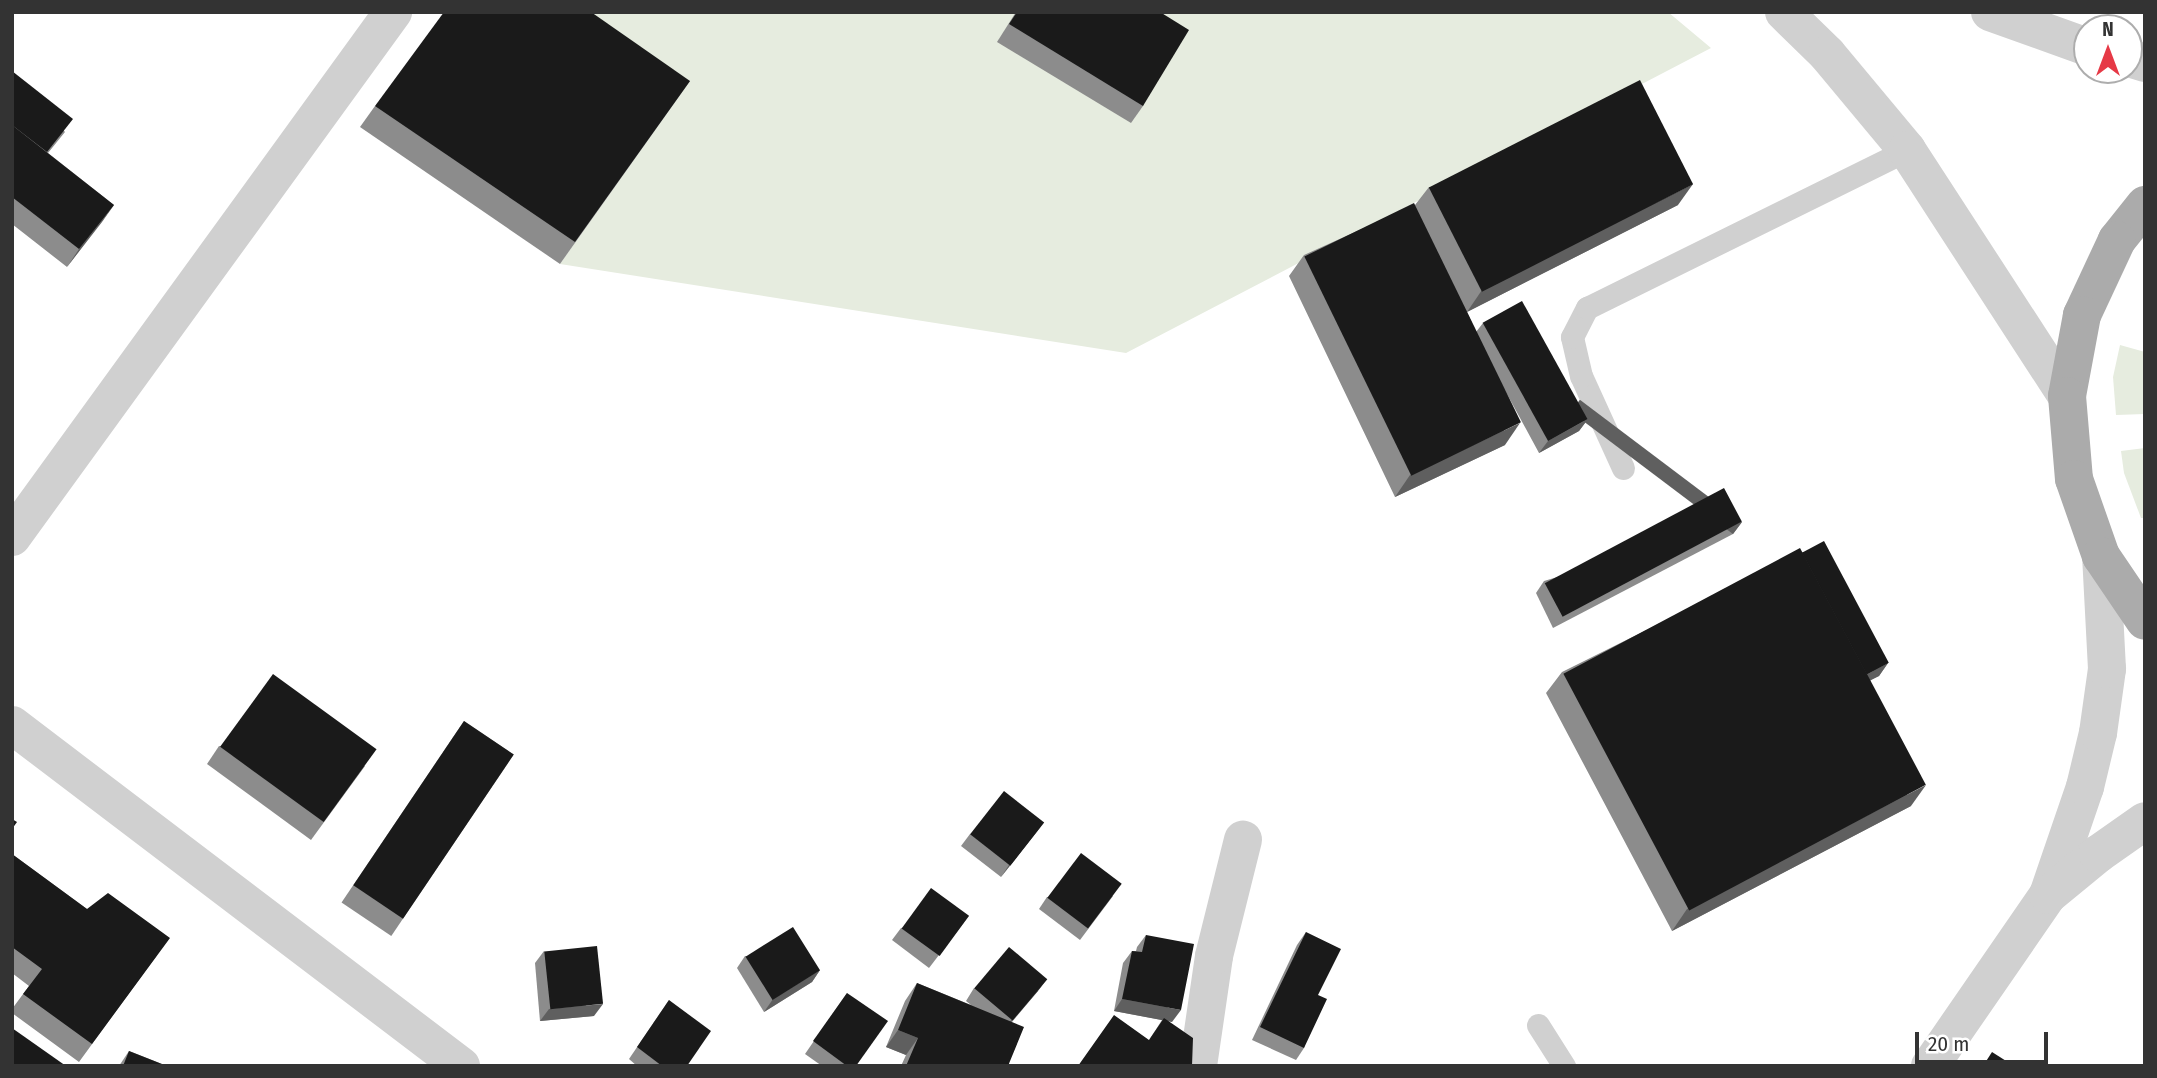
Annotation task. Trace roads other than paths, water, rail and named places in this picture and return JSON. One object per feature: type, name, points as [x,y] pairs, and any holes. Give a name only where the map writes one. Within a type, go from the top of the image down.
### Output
[{"type":"main road","points":[[2145,205],[2117,240],[2082,315],[2067,396],[2074,479],[2101,556],[2145,621]]},
{"type":"street","points":[[12,537],[393,12]]},
{"type":"street","points":[[1784,12],[1827,54],[1907,150],[2067,396]]},
{"type":"street","points":[[1990,12],[2073,42]]},
{"type":"street","points":[[2048,895],[2085,787],[2098,733],[2107,669],[2101,556]]},
{"type":"street","points":[[12,725],[461,1066]]},
{"type":"street","points":[[1930,1066],[2048,895],[2098,853],[2145,821]]},
{"type":"street","points":[[1198,1066],[1214,956],[1243,840]]},
{"type":"lane","points":[[1623,468],[1581,376],[1572,337],[1587,308],[1907,150]]},
{"type":"lane","points":[[1538,1025],[1564,1066]]}]
